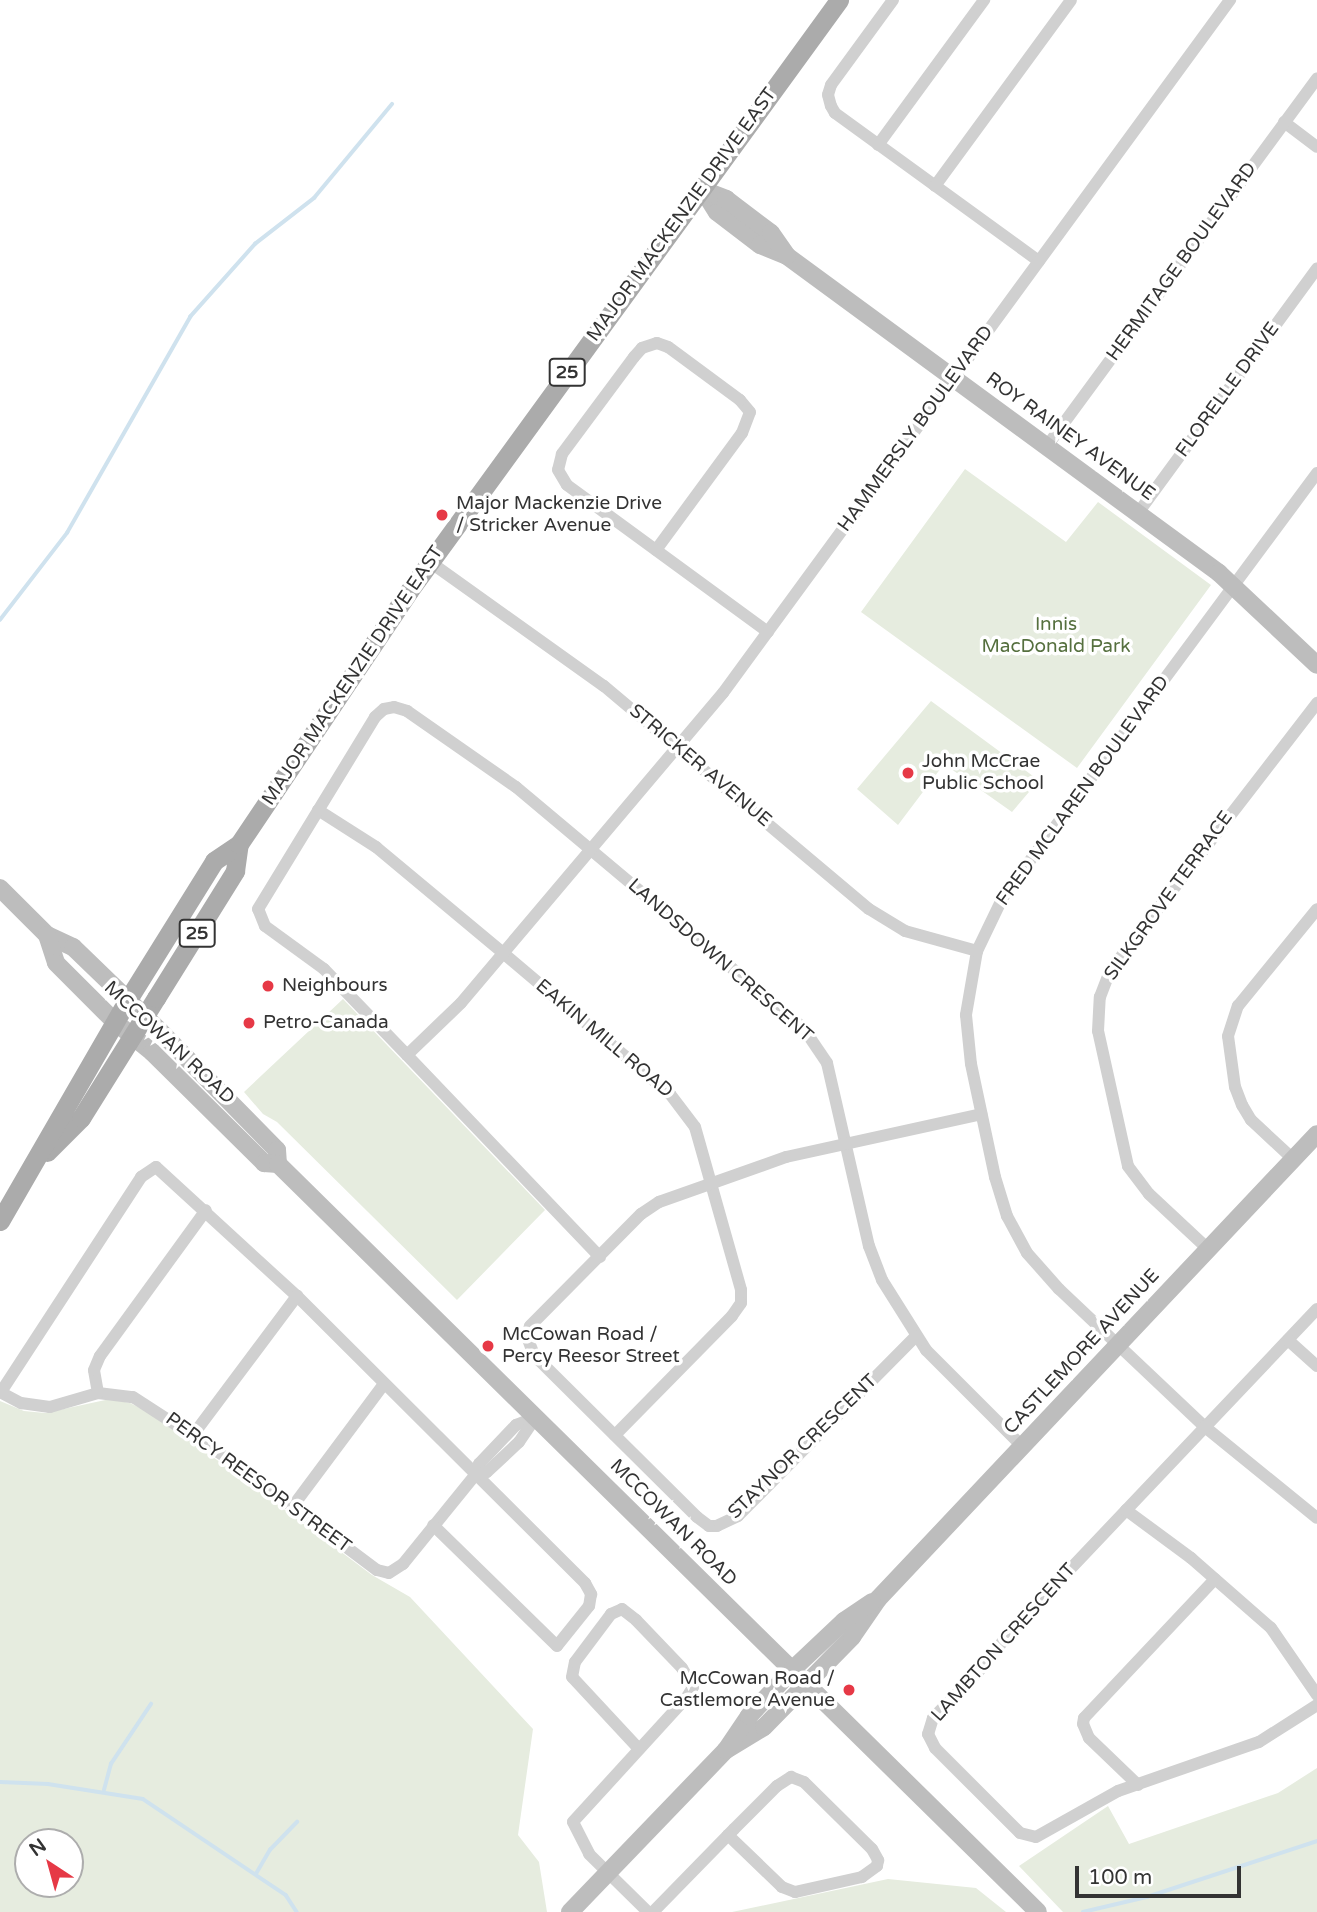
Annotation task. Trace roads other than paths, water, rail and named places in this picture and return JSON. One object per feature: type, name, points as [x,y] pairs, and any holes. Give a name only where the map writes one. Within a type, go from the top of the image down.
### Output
[{"type":"main road","name":"MAJOR MACKENZIE DRIVE EAST","points":[[0,1221],[127,1001],[214,861],[239,844],[430,562],[839,0]]},
{"type":"main road","name":"MAJOR MACKENZIE DRIVE EAST","points":[[36,1162],[81,1118],[235,871],[239,844]]},
{"type":"street","points":[[893,0],[831,85],[828,95],[835,113],[1039,261]]},
{"type":"street","points":[[878,145],[984,0]]},
{"type":"street","points":[[935,186],[1071,0]]},
{"type":"street","name":"HAMMERSLY BOULEVARD","points":[[591,850],[723,693],[1230,0]]},
{"type":"street","name":"HERMITAGE BOULEVARD","points":[[1048,446],[1317,78]]},
{"type":"street","points":[[1284,122],[1317,148]]},
{"type":"street","name":"ROY RAINEY AVENUE","points":[[703,190],[726,199],[771,233],[786,256],[1048,446],[1234,586],[1317,665]]},
{"type":"street","name":"FLORELLE DRIVE","points":[[1138,513],[1317,268]]},
{"type":"street","points":[[656,550],[742,433],[750,412],[747,405],[668,347],[657,343],[642,348],[634,356],[558,464],[562,480],[567,485],[768,632]]},
{"type":"street","name":"FRED MCLAREN BOULEVARD","points":[[1316,477],[1003,897],[977,951],[966,1015],[968,1046],[1001,1199],[1021,1245],[1042,1272],[1205,1427],[1317,1518]]},
{"type":"street","name":"STRICKER AVENUE","points":[[430,562],[560,653],[891,925],[923,938],[977,951]]},
{"type":"street","name":"SILKGROVE TERRACE","points":[[1208,1249],[1149,1194],[1128,1166],[1098,1031],[1100,997],[1110,971],[1317,703]]},
{"type":"street","name":"LANDSDOWN CRESCENT","points":[[600,1257],[324,969],[261,921],[258,909],[260,904],[375,717],[384,709],[394,707],[407,710],[516,787],[804,1029],[827,1063],[869,1246],[882,1280],[916,1336],[937,1363],[1022,1446]]},
{"type":"street","name":"EAKIN MILL ROAD","points":[[318,810],[376,847],[503,953],[678,1101],[695,1127],[741,1290],[741,1303],[732,1316],[615,1435]]},
{"type":"street","points":[[407,1055],[461,1003],[591,850]]},
{"type":"street","name":"MCCOWAN ROAD","points":[[0,888],[47,935],[73,947],[144,1017],[277,1150],[278,1164]]},
{"type":"street","points":[[1293,1159],[1251,1120],[1242,1105],[1235,1087],[1228,1036],[1238,1006],[1317,909]]},
{"type":"street","name":"MCCOWAN ROAD","points":[[47,935],[56,963],[131,1037],[152,1052],[264,1163],[278,1164],[1038,1912]]},
{"type":"street","name":"STAYNOR CRESCENT","points":[[916,1336],[738,1516],[722,1525],[709,1526],[534,1355],[527,1337],[530,1326],[650,1207],[755,1166],[981,1114]]},
{"type":"street","name":"CASTLEMORE AVENUE","points":[[726,1750],[764,1727],[855,1635],[878,1599],[1317,1134]]},
{"type":"street","points":[[0,1392],[141,1177],[152,1168],[162,1170],[297,1296],[589,1588],[589,1606],[557,1646],[433,1525]]},
{"type":"street","points":[[98,1393],[94,1370],[100,1356],[206,1210]]},
{"type":"street","points":[[193,1435],[297,1296]]},
{"type":"street","name":"LAMBTON CRESCENT","points":[[1317,1309],[933,1718],[928,1734],[935,1748],[1020,1833],[1028,1836],[1044,1835],[1098,1800],[1259,1742],[1317,1705]]},
{"type":"street","points":[[1288,1340],[1317,1366]]},
{"type":"street","points":[[293,1506],[384,1384]]},
{"type":"street","name":"PERCY REESOR STREET","points":[[0,1392],[21,1403],[50,1407],[98,1393],[133,1397],[193,1435],[383,1573],[399,1569],[475,1475],[479,1464],[516,1425],[536,1417]]},
{"type":"street","points":[[1126,1510],[1215,1579],[1280,1639],[1317,1695]]},
{"type":"street","points":[[1138,1785],[1089,1738],[1084,1718],[1215,1579]]},
{"type":"street","name":"CASTLEMORE AVENUE","points":[[570,1912],[726,1750],[749,1716],[792,1670],[844,1621],[878,1599]]},
{"type":"street","points":[[639,1749],[572,1677],[575,1662],[611,1614],[622,1609],[682,1668],[693,1687],[639,1749],[573,1822],[585,1849],[648,1912]]},
{"type":"street","points":[[653,1912],[728,1835],[784,1780],[799,1779],[872,1849],[878,1860],[877,1866],[862,1877],[794,1892],[782,1887],[728,1835]]},
{"type":"waterway","points":[[0,620],[67,533],[190,317],[255,244],[314,198],[392,104]]},
{"type":"waterway","points":[[104,1790],[111,1764],[151,1704]]},
{"type":"waterway","points":[[0,1782],[48,1784],[143,1799],[286,1895],[297,1912]]},
{"type":"waterway","points":[[256,1874],[270,1850],[297,1822]]},
{"type":"waterway","points":[[1083,1912],[1147,1897],[1317,1841]]},
{"type":"place","name":"Major Mackenzie Drive / Stricker Avenue","points":[[442,515]]},
{"type":"place","name":"John McCrae Public School","points":[[908,773]]},
{"type":"place","name":"Neighbours","points":[[268,986]]},
{"type":"place","name":"Petro-Canada","points":[[249,1023]]},
{"type":"place","name":"McCowan Road / Percy Reesor Street","points":[[488,1346]]},
{"type":"place","name":"McCowan Road / Castlemore Avenue","points":[[849,1690]]},
{"type":"park label","name":"Innis MacDonald Park","points":[[1056,636]]}]
